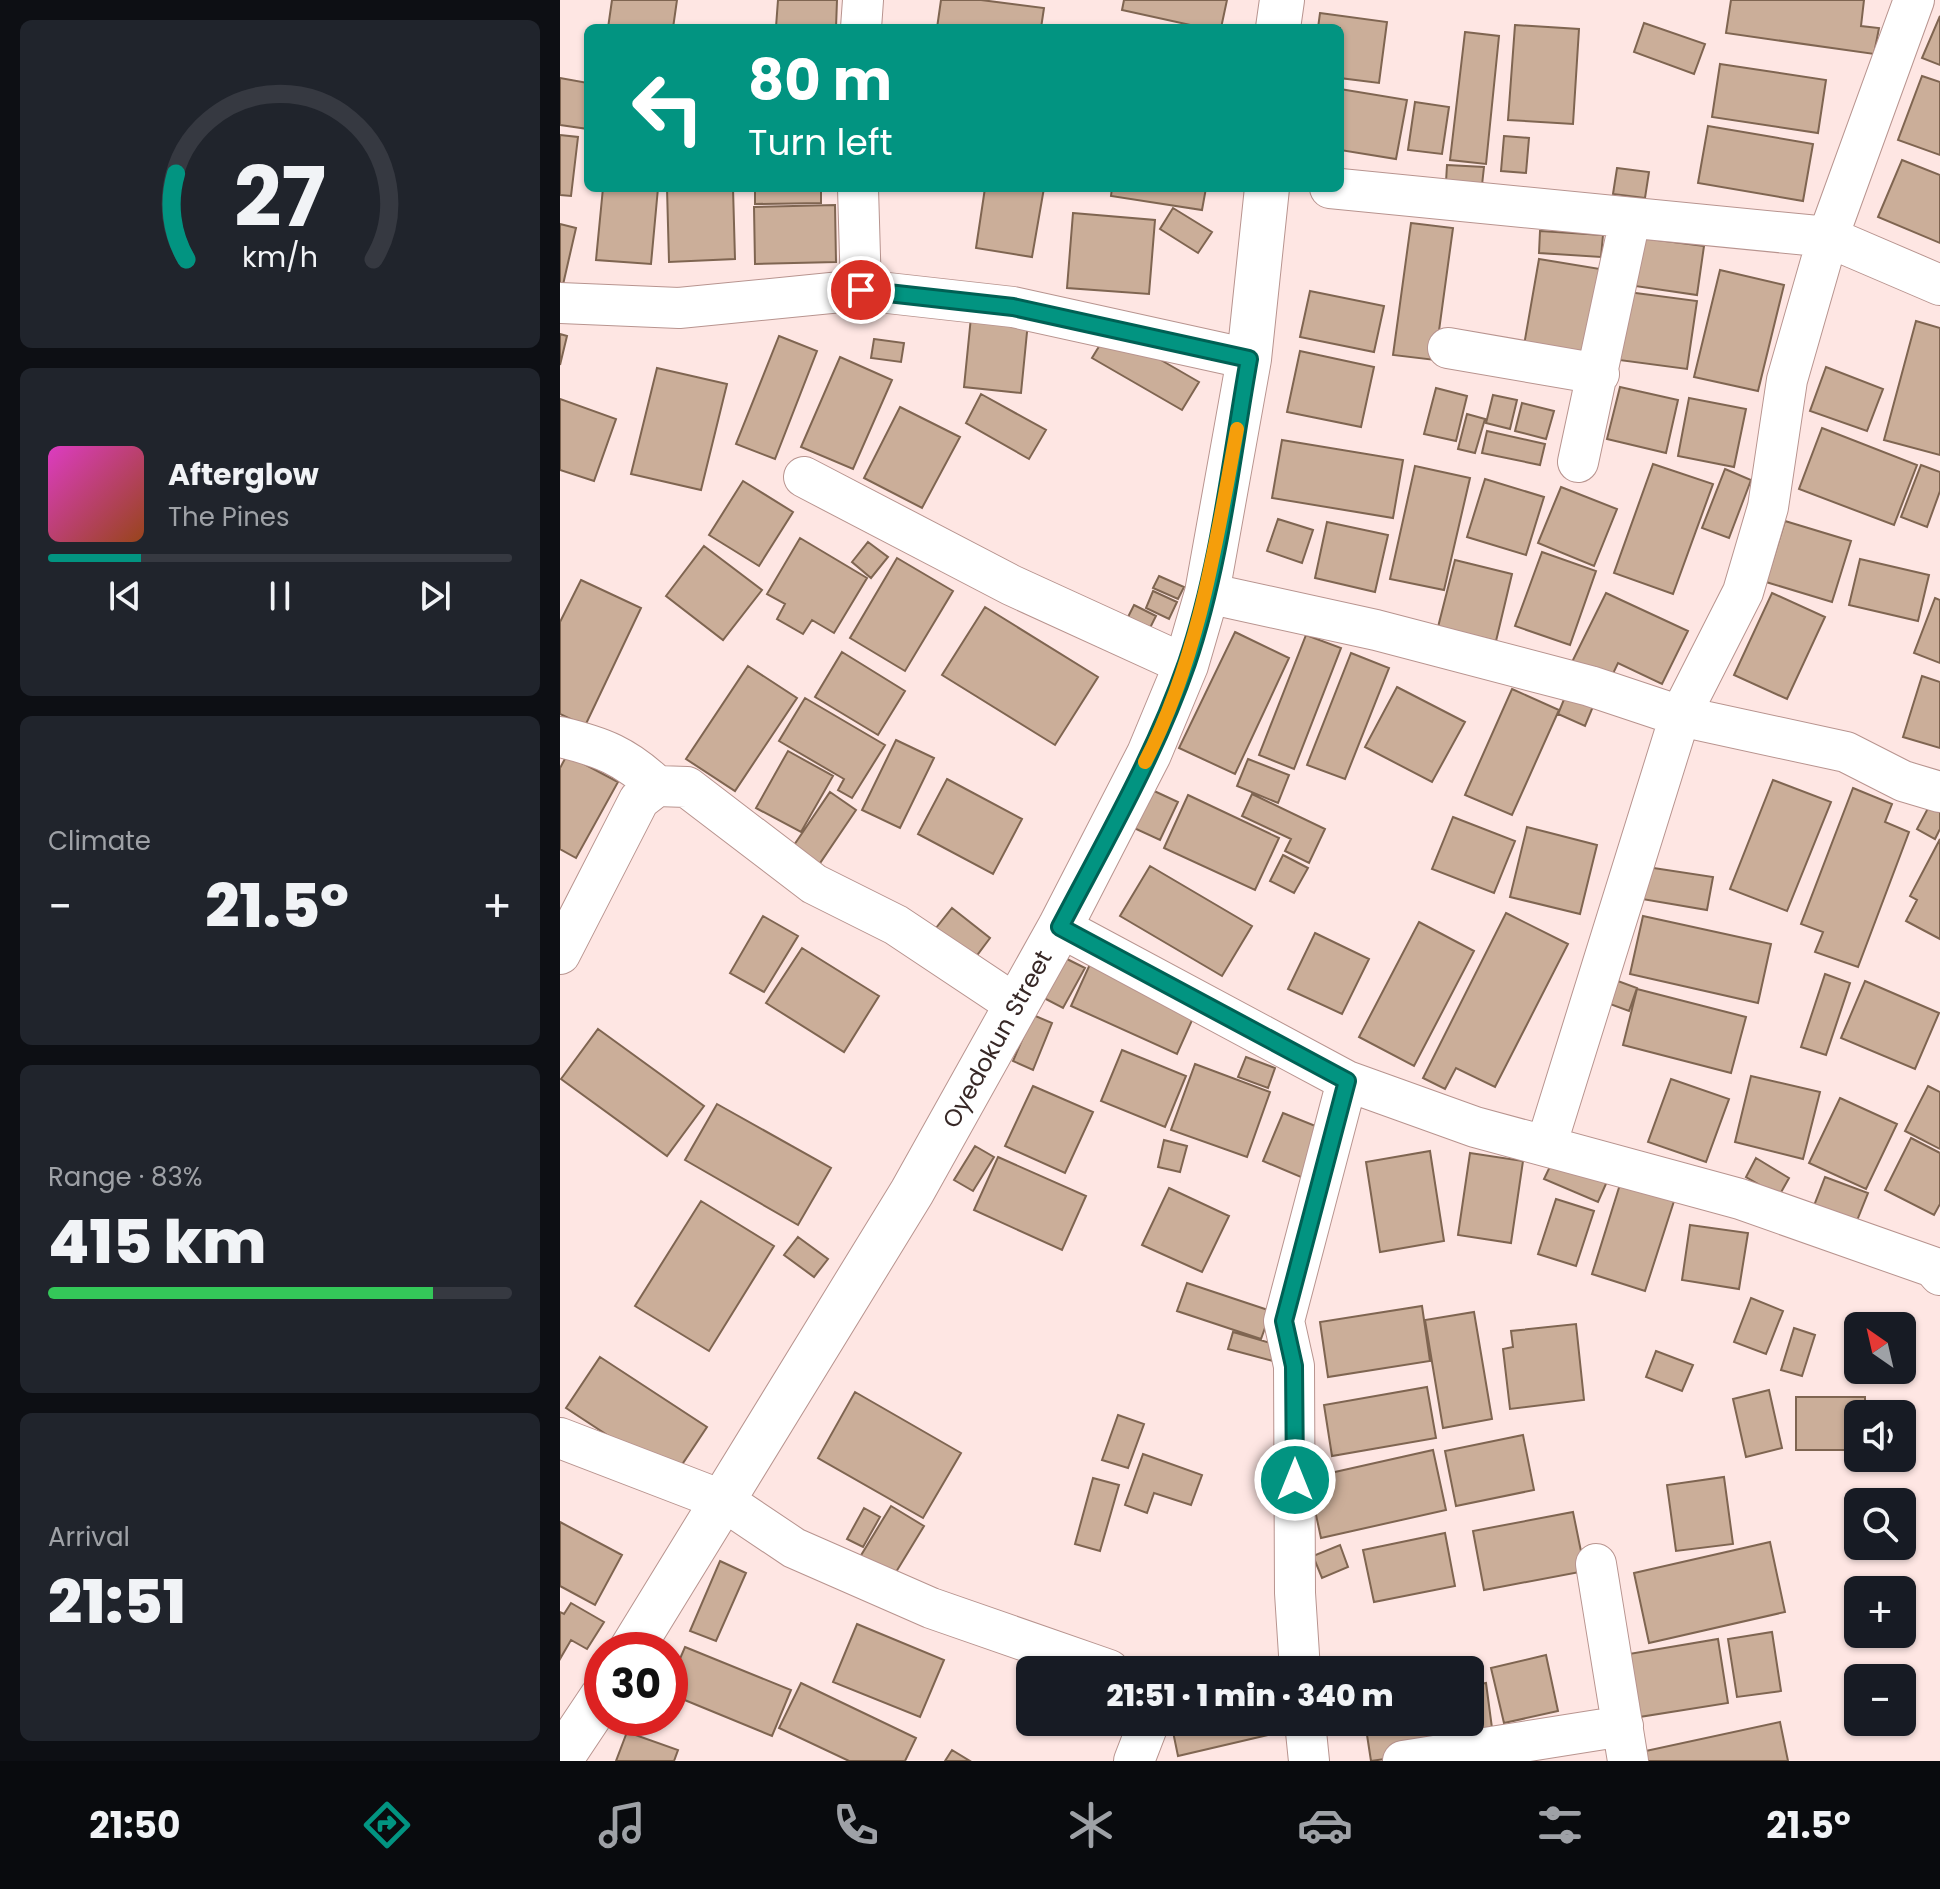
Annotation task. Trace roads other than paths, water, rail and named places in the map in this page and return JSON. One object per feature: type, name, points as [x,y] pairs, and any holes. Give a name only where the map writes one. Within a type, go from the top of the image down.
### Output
[{"type":"street","points":[[861,24],[863,0]]},
{"type":"street","points":[[1279,24],[1282,0]]},
{"type":"street","points":[[1546,1146],[1680,716],[1743,592],[1768,507],[1787,380],[1828,237],[1914,0]]},
{"type":"street","points":[[1344,189],[1828,237],[1940,285]]},
{"type":"street","points":[[858,192],[861,290]]},
{"type":"street","name":"Oyedokun Street","points":[[642,1632],[912,1192],[1060,927],[1149,754],[1186,665],[1207,593],[1249,359],[1267,192]]},
{"type":"street","points":[[1578,462],[1630,219]]},
{"type":"street","points":[[560,303],[679,308],[861,290],[1013,307],[1249,359]]},
{"type":"street","points":[[1448,348],[1599,374]]},
{"type":"street","points":[[804,477],[1011,585],[1186,665]]},
{"type":"street","points":[[1207,593],[1376,630],[1590,686],[1680,716],[1846,752],[1903,781],[1940,792]]},
{"type":"street","points":[[560,737],[606,749],[638,768],[657,786]]},
{"type":"street","points":[[560,954],[639,800],[657,786],[687,787],[814,884],[896,925],[1016,1005]]},
{"type":"street","points":[[1060,927],[1347,1081],[1475,1127],[1740,1199],[1933,1267],[1940,1275]]},
{"type":"street","points":[[1299,1656],[1295,1593],[1294,1366],[1284,1321],[1347,1081]]},
{"type":"street","points":[[560,1438],[724,1501],[794,1548],[931,1608],[1069,1656]]},
{"type":"street","points":[[1403,1761],[1625,1743],[1596,1564]]},
{"type":"street","points":[[560,1760],[584,1724]]},
{"type":"street","points":[[1134,1761],[1144,1736]]},
{"type":"street","points":[[1306,1736],[1309,1761]]}]
